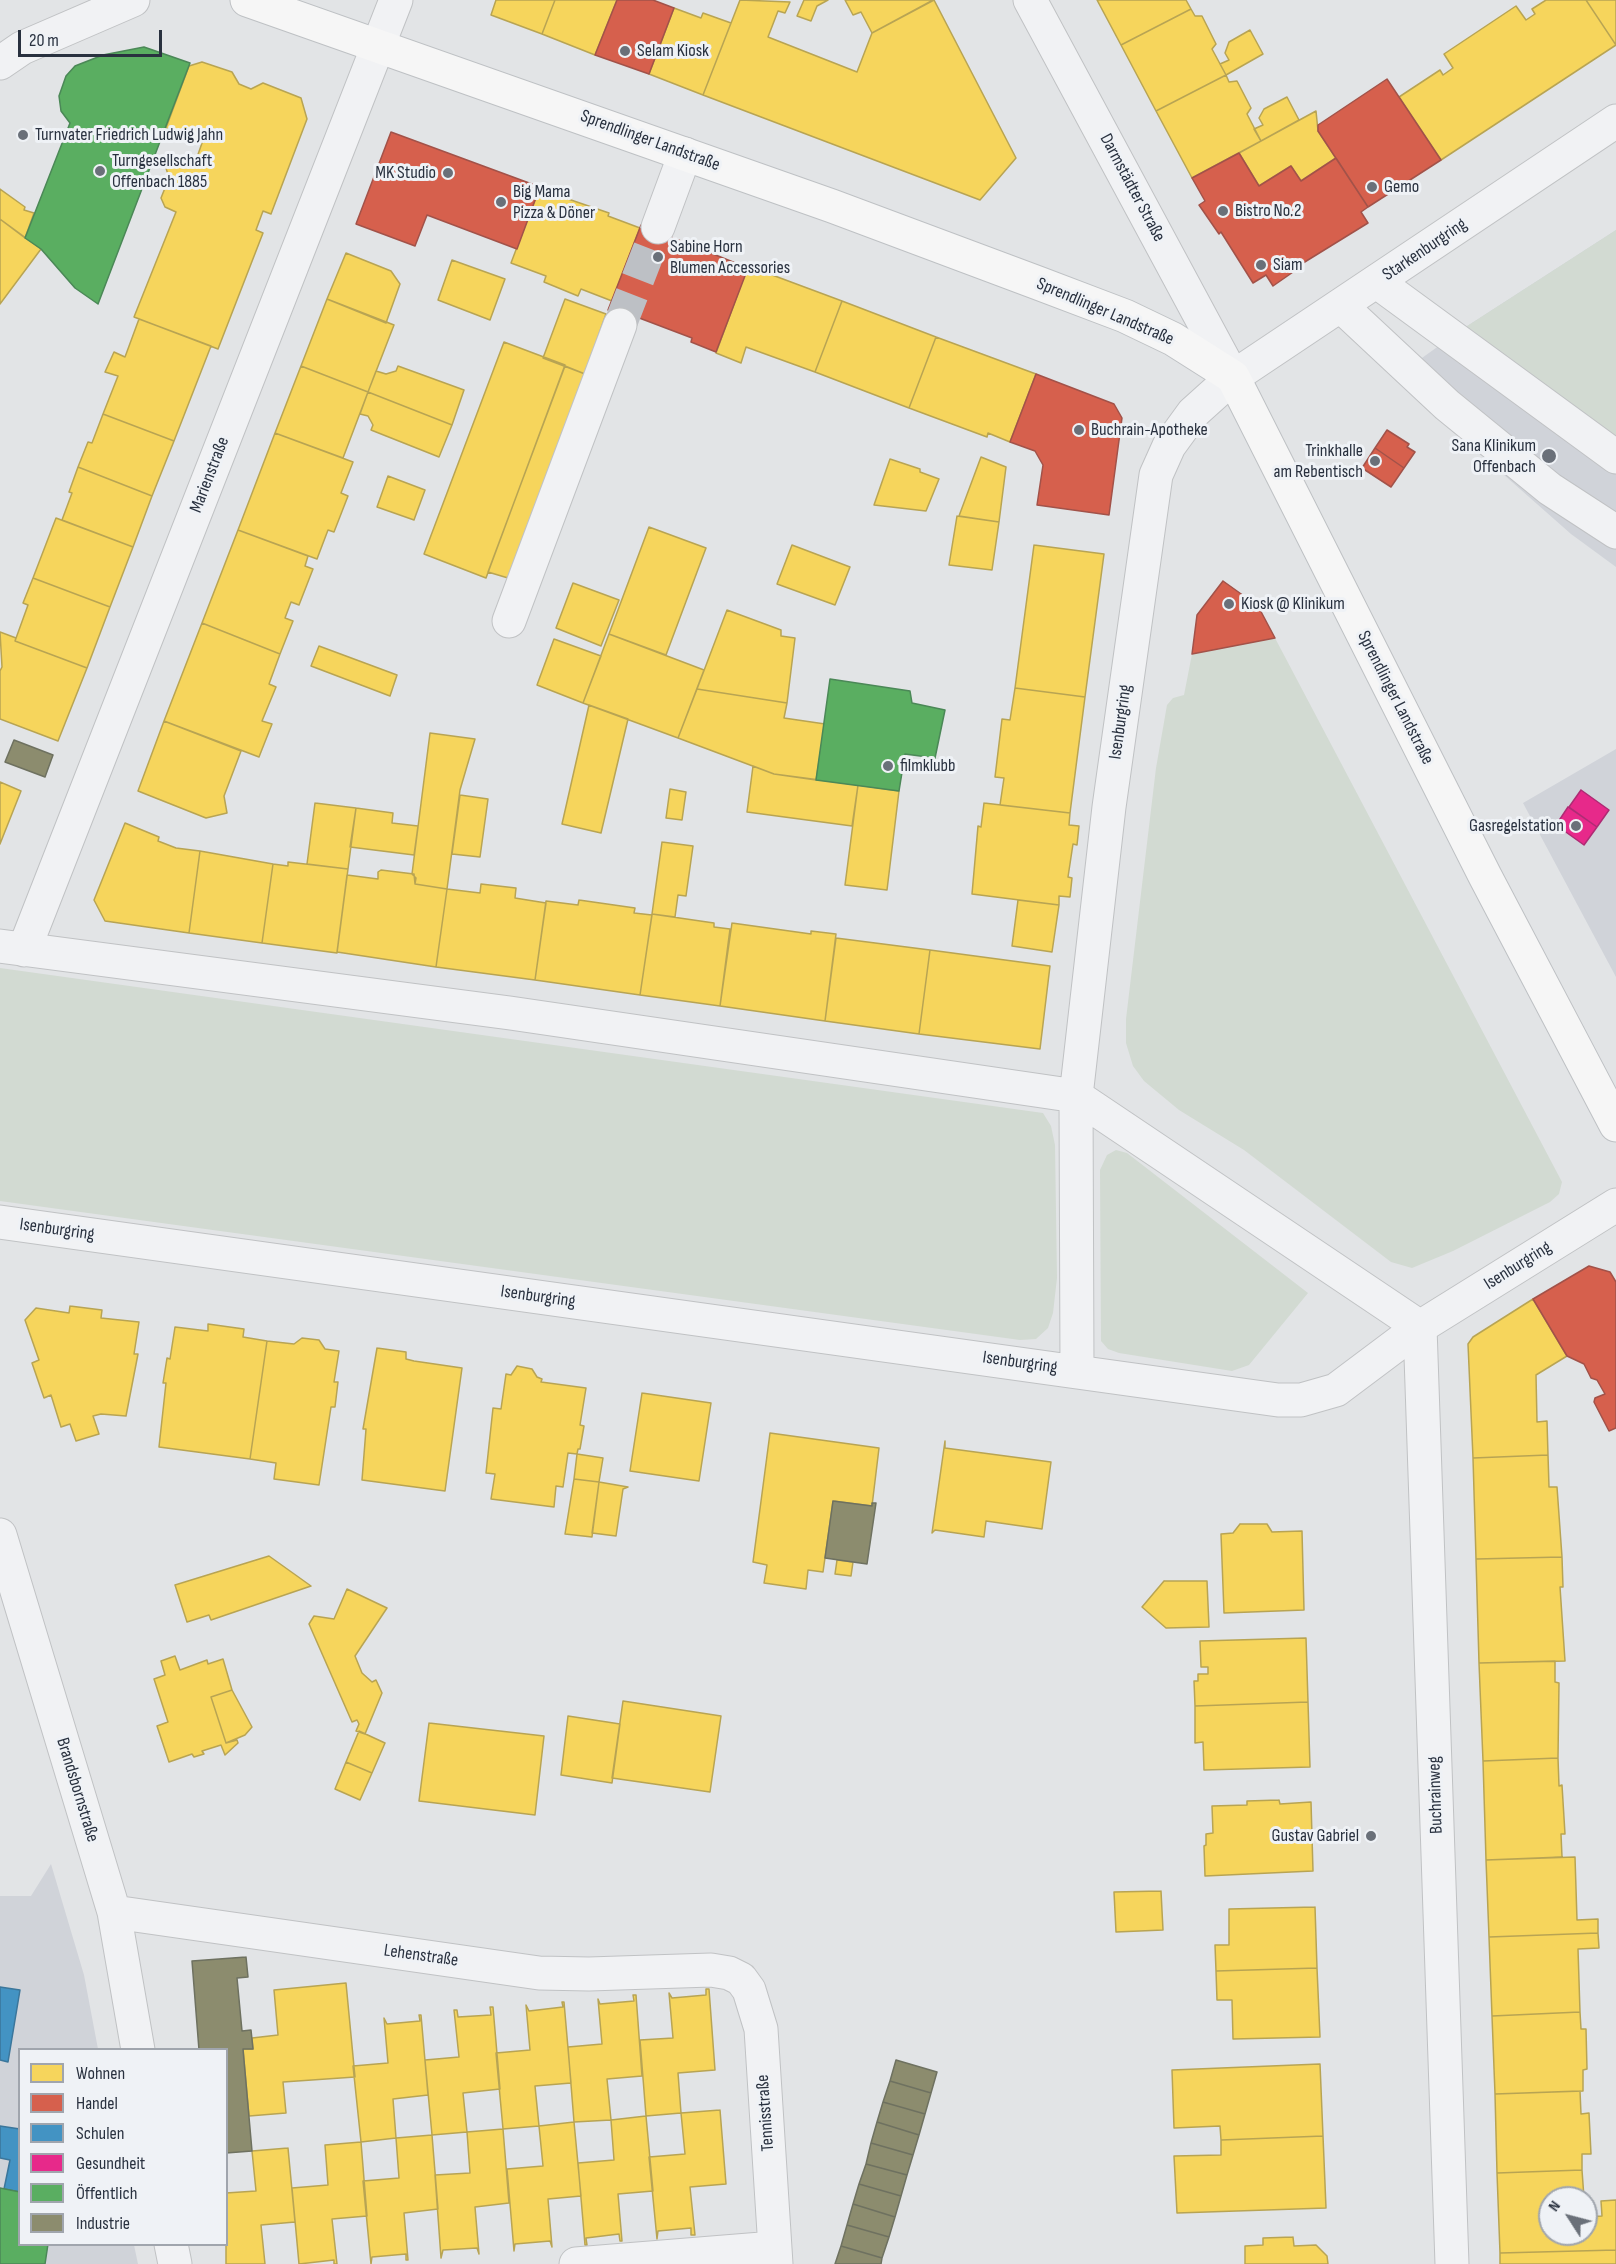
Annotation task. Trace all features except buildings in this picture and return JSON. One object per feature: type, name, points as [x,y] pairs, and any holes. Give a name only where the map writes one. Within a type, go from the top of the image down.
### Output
[{"type":"main road","name":"Sprendlinger Landstraße","points":[[247,0],[685,154],[1125,316],[1173,339],[1233,377],[1485,876],[1616,1125]]},
{"type":"street","points":[[0,63],[22,48],[133,0]]},
{"type":"street","name":"Marienstraße","points":[[12,948],[396,0]]},
{"type":"street","name":"Darmstädter Straße","points":[[1030,0],[1233,377]]},
{"type":"street","name":"Starkenburgring","points":[[1233,377],[1616,121]]},
{"type":"street","points":[[658,227],[685,154]]},
{"type":"street","points":[[1377,282],[1616,457]]},
{"type":"street","points":[[1341,306],[1447,405],[1550,489],[1616,532]]},
{"type":"street","points":[[509,621],[620,325]]},
{"type":"street","name":"Isenburgring","points":[[1077,1371],[1076,1096],[1109,807],[1156,475],[1169,446],[1193,413],[1233,377]]},
{"type":"street","points":[[12,948],[498,1012],[1076,1096],[1420,1327]]},
{"type":"street","name":"Isenburgring","points":[[0,1222],[1278,1400],[1301,1400],[1336,1390],[1420,1327],[1616,1205]]},
{"type":"street","name":"Buchrainweg","points":[[1420,1327],[1452,2264]]},
{"type":"street","name":"Brandsbornstraße","points":[[0,1535],[114,1912],[138,2048]]},
{"type":"street","name":"Lehenstraße","points":[[114,1912],[539,1973],[589,1974],[711,1970],[729,1973]]},
{"type":"street","name":"Tennisstraße","points":[[729,1973],[741,1979],[749,1990],[761,2030],[775,2256]]},
{"type":"street","points":[[171,2246],[175,2264]]},
{"type":"street","points":[[576,2264],[775,2256]]},
{"type":"shaded area","name":"Sana Klinikum Offenbach","points":[[1616,230],[1616,567],[1571,534],[1394,378],[1461,330]]},
{"type":"shaded area","points":[[1616,230],[1616,437],[1461,330]]},
{"type":"shaded area","points":[[1275,638],[1562,1182],[1559,1194],[1550,1202],[1453,1251],[1412,1268],[1391,1262],[1244,1150],[1179,1110],[1144,1081],[1133,1066],[1126,1043],[1126,1019],[1156,768],[1167,705],[1173,698],[1184,695],[1192,654]]},
{"type":"shaded area","points":[[1616,749],[1616,977],[1523,803]]},
{"type":"shaded area","points":[[0,968],[1043,1113],[1051,1126],[1055,1145],[1057,1278],[1053,1313],[1048,1328],[1036,1339],[1020,1340],[0,1201]]},
{"type":"shaded area","points":[[1116,1150],[1127,1153],[1308,1293],[1249,1365],[1232,1371],[1119,1353],[1108,1349],[1101,1341],[1100,1170],[1107,1155]]},
{"type":"shaded area","points":[[51,1864],[84,1975],[98,2048],[18,2048],[18,2246],[134,2246],[138,2264],[0,2264],[0,1896],[31,1896]]},
{"type":"tunnel","points":[[620,325],[658,227]]},
{"type":"place","name":"Selam Kiosk","points":[[625,51]]},
{"type":"place","name":"Turnvater Friedrich Ludwig Jahn","points":[[23,135]]},
{"type":"place","name":"Turngesellschaft Offenbach 1885","points":[[100,171]]},
{"type":"place","name":"MK Studio","points":[[448,173]]},
{"type":"place","name":"Gemo","points":[[1372,187]]},
{"type":"place","name":"Big Mama Pizza & Döner","points":[[501,202]]},
{"type":"place","name":"Bistro No.2","points":[[1223,211]]},
{"type":"place","name":"Sabine Horn Blumen Accessories","points":[[658,257]]},
{"type":"place","name":"Siam","points":[[1261,265]]},
{"type":"place","name":"Buchrain-Apotheke","points":[[1079,430]]},
{"type":"place","name":"Sana Klinikum Offenbach","points":[[1549,456]]},
{"type":"place","name":"Trinkhalle am Rebentisch","points":[[1375,461]]},
{"type":"place","name":"Kiosk @ Klinikum","points":[[1229,604]]},
{"type":"place","name":"filmklubb","points":[[888,766]]},
{"type":"place","name":"Gasregelstation","points":[[1576,826]]},
{"type":"place","name":"Gustav Gabriel","points":[[1371,1836]]}]
